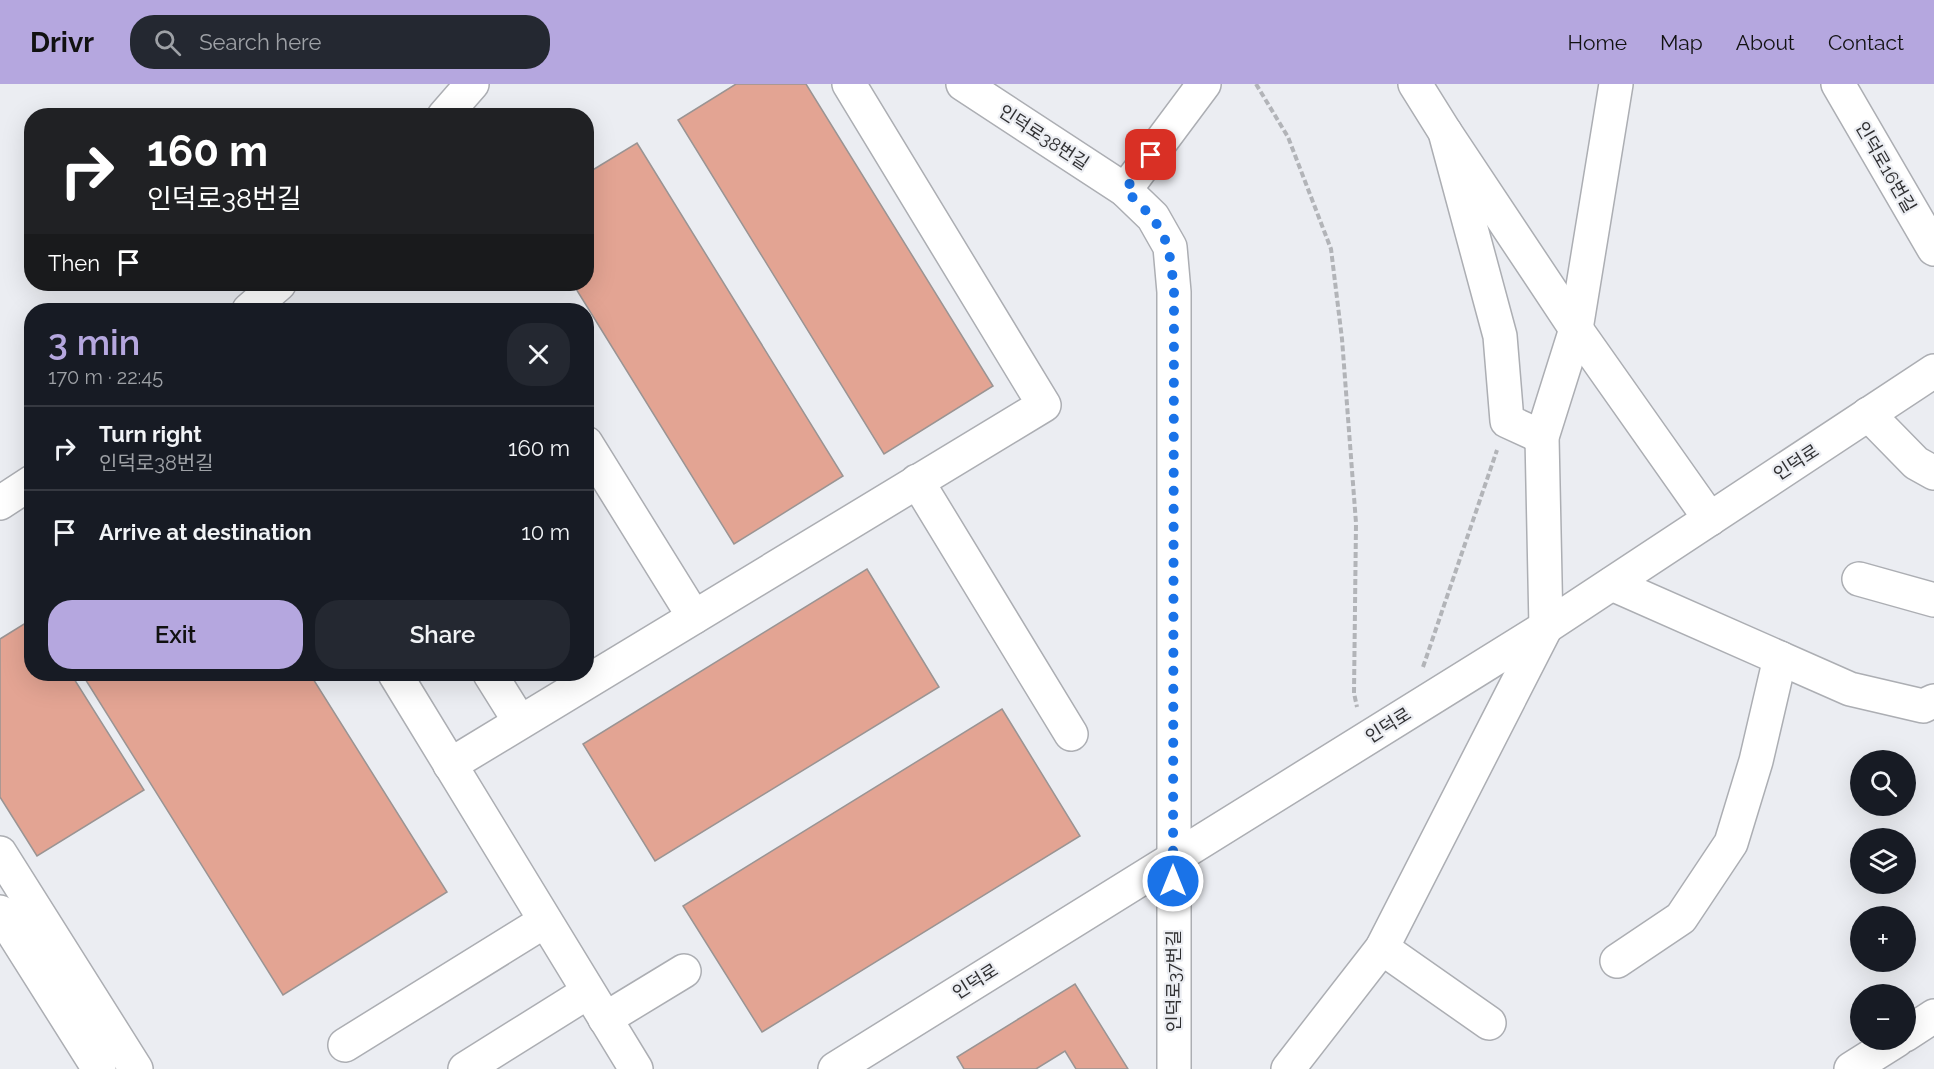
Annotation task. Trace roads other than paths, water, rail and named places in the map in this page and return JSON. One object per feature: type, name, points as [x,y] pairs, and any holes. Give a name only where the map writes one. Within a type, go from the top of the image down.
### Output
[{"type":"street","points":[[451,108],[472,84]]},
{"type":"street","points":[[594,677],[1044,405],[849,84]]},
{"type":"street","name":"인덕로38번길","points":[[963,84],[1125,190],[1153,217],[1170,247],[1174,292],[1173,857]]},
{"type":"street","points":[[1125,190],[1204,84]]},
{"type":"street","points":[[1415,84],[1576,329],[1710,519]]},
{"type":"street","points":[[1288,1069],[1382,948],[1546,627],[1542,437],[1576,329],[1616,84]]},
{"type":"street","name":"인덕로16번길","points":[[1838,84],[1934,249]]},
{"type":"street","points":[[1445,132],[1500,336],[1507,421],[1542,437]]},
{"type":"street","points":[[257,303],[271,291]]},
{"type":"street","name":"인덕로","points":[[842,1067],[1173,857],[1546,627],[1934,371]]},
{"type":"street","points":[[1869,414],[1916,463],[1934,473]]},
{"type":"street","points":[[594,456],[694,617]]},
{"type":"street","points":[[917,481],[1071,734]]},
{"type":"street","points":[[0,503],[24,487]]},
{"type":"street","points":[[1859,579],[1934,600]]},
{"type":"street","points":[[1612,584],[1850,689],[1923,706],[1934,701]]},
{"type":"street","points":[[1617,961],[1681,918],[1731,843],[1756,761],[1780,658]]},
{"type":"street","points":[[399,681],[636,1069]]},
{"type":"street","points":[[494,681],[520,722]]},
{"type":"street","points":[[450,765],[588,681]]},
{"type":"street","points":[[0,853],[136,1069]]},
{"type":"street","name":"인덕로37번길","points":[[1173,857],[1174,1069]]},
{"type":"street","points":[[0,912],[10,949],[99,1069]]},
{"type":"street","points":[[345,1045],[545,921]]},
{"type":"street","points":[[1382,948],[1489,1023]]},
{"type":"street","points":[[465,1069],[597,1005],[684,971]]},
{"type":"street","points":[[1916,1028],[1934,1016]]},
{"type":"street","points":[[1851,1069],[1881,1050]]}]
